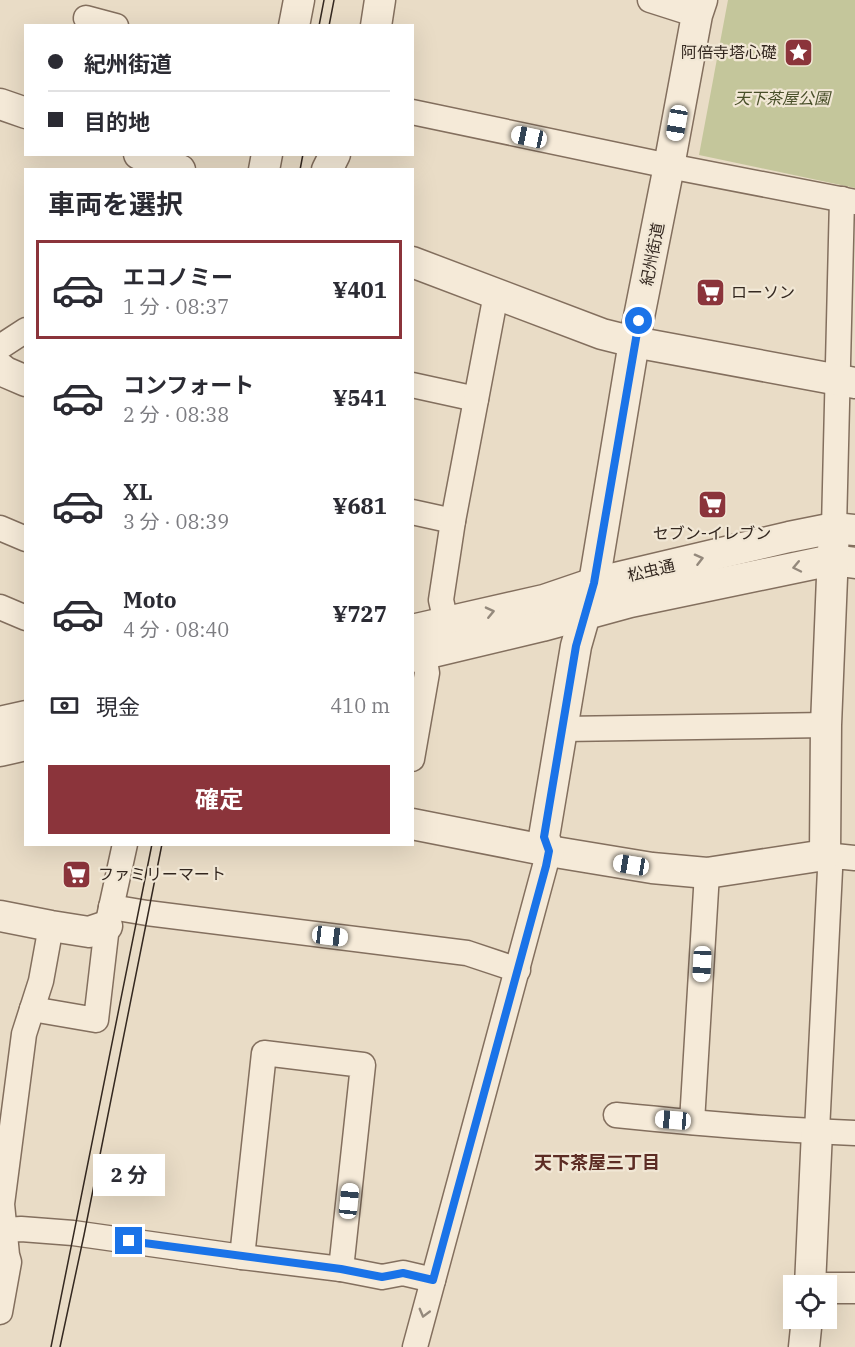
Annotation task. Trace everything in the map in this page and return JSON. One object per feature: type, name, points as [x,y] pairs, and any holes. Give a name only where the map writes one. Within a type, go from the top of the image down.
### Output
[{"type":"street","points":[[294,24],[299,0]]},
{"type":"street","points":[[376,24],[380,0]]},
{"type":"street","points":[[650,0],[699,7]]},
{"type":"street","name":"紀州街道","points":[[415,1347],[549,851],[544,837],[576,646],[594,583],[634,342],[699,7]]},
{"type":"street","points":[[86,14],[111,24]]},
{"type":"street","points":[[0,104],[24,112]]},
{"type":"street","points":[[414,112],[669,166],[849,200],[844,561],[826,725],[825,855],[830,870],[810,1275]]},
{"type":"street","points":[[144,156],[175,168]]},
{"type":"street","points":[[414,263],[602,334],[847,382]]},
{"type":"street","points":[[446,622],[441,600],[453,521],[496,294]]},
{"type":"street","points":[[0,347],[24,331]]},
{"type":"street","points":[[0,368],[24,380]]},
{"type":"street","points":[[414,385],[476,399]]},
{"type":"street","points":[[414,512],[453,521]]},
{"type":"street","points":[[0,528],[24,538]]},
{"type":"street","name":"松虫通","points":[[416,647],[446,622],[544,600],[594,583],[789,537],[844,529]]},
{"type":"street","name":"松虫通","points":[[416,647],[584,615],[630,602],[844,561]]},
{"type":"street","points":[[0,607],[24,617]]},
{"type":"street","points":[[414,748],[427,673],[416,647]]},
{"type":"street","points":[[0,722],[24,716]]},
{"type":"street","points":[[562,729],[826,725]]},
{"type":"street","points":[[0,751],[24,745]]},
{"type":"street","points":[[414,824],[549,851],[652,868],[707,873],[825,855],[855,858]]},
{"type":"street","points":[[32,1010],[96,1020],[109,917],[125,846]]},
{"type":"street","points":[[692,1122],[707,873]]},
{"type":"street","points":[[0,916],[89,932],[109,917],[147,913],[467,953],[518,970]]},
{"type":"street","points":[[0,1312],[9,1262],[3,1254],[5,1230],[2,1204],[10,1064],[24,1034],[41,981],[51,926]]},
{"type":"street","points":[[242,1257],[264,1053],[363,1065],[341,1269]]},
{"type":"street","points":[[616,1115],[855,1133]]},
{"type":"street","points":[[5,1230],[74,1233],[341,1269],[382,1277],[403,1273],[433,1280]]},
{"type":"street","points":[[837,1288],[855,1288]]},
{"type":"street","points":[[804,1347],[806,1329]]},
{"type":"green space","name":"天下茶屋公園","points":[[728,0],[855,0],[855,188],[699,155]]},
{"type":"tram line","points":[[319,24],[324,0]]},
{"type":"tram line","points":[[329,24],[334,0]]},
{"type":"tram line","points":[[300,168],[303,156]]},
{"type":"tram line","points":[[51,1347],[152,846]]},
{"type":"tram line","points":[[60,1347],[162,846]]},
{"type":"place","name":"阿倍寺塔心礎","points":[[798,52]]},
{"type":"place","name":"ローソン","points":[[710,292]]},
{"type":"place","name":"セブン-イレブン","points":[[712,505]]},
{"type":"place","name":"ファミリーマート","points":[[77,874]]},
{"type":"district","name":"天下茶屋三丁目","points":[[597,1163]]},
{"type":"route","points":[[129,1241],[341,1269],[382,1277],[403,1273],[433,1280],[546,866],[549,851],[544,837],[576,646],[594,583],[639,321]]}]
